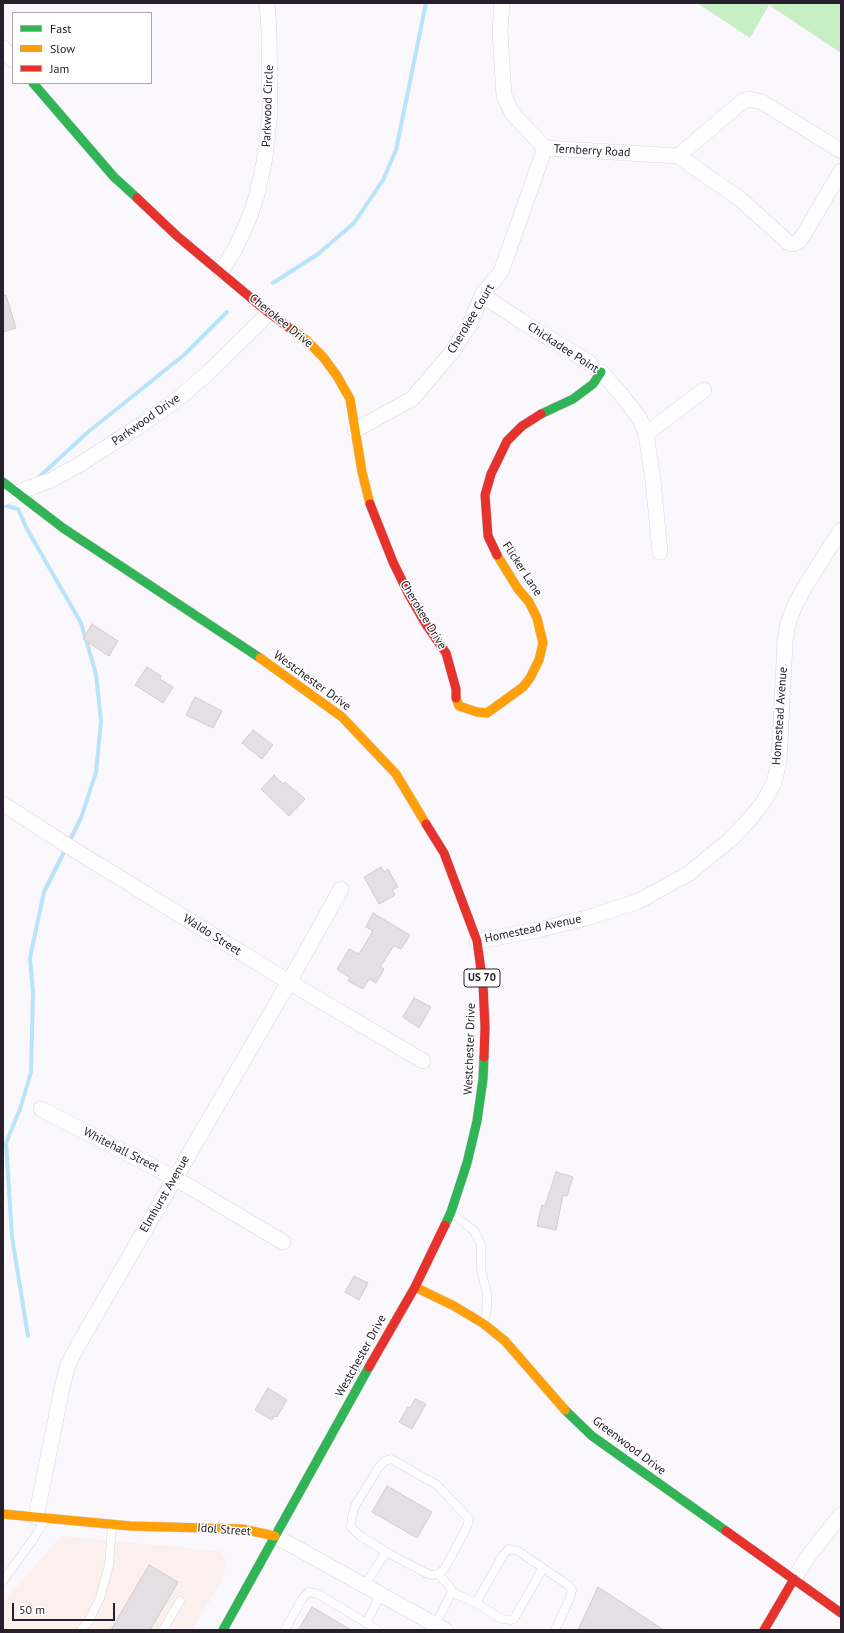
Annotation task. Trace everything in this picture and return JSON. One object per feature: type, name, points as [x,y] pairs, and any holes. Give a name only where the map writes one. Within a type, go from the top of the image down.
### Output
[{"type":"street","name":"Parkwood Circle","points":[[221,272],[236,247],[250,216],[257,195],[265,157],[270,113],[269,30],[267,3]]},
{"type":"street","name":"Ternberry Road","points":[[502,3],[500,31],[504,96],[512,113],[545,148],[678,156]]},
{"type":"street","points":[[3,48],[12,59]]},
{"type":"street","name":"Cherokee Drive","points":[[34,84],[114,177],[177,236],[269,313],[305,338],[323,357],[337,376],[350,399],[362,472],[369,501],[393,562],[409,595],[427,626],[446,653],[456,689],[456,700],[459,706],[464,708]]},
{"type":"street","points":[[841,151],[762,102],[750,99],[743,101],[678,156],[740,199],[789,243],[793,244],[804,234],[841,171]]},
{"type":"street","name":"Cherokee Court","points":[[355,430],[412,399],[452,352],[470,324],[482,295],[501,272],[545,148]]},
{"type":"street","name":"Chickadee Point","points":[[482,295],[521,321],[584,359],[601,372],[620,392],[640,419],[646,434],[654,480],[660,552]]},
{"type":"street","name":"Parkwood Drive","points":[[9,495],[51,480],[79,465],[141,425],[178,399],[211,370],[269,313]]},
{"type":"street","name":"Flicker Lane","points":[[464,708],[487,713],[523,687],[530,678],[539,660],[543,643],[537,618],[529,602],[518,589],[495,552],[488,536],[485,495],[491,474],[507,441],[522,426],[546,411],[573,399],[593,384],[601,372]]},
{"type":"street","points":[[646,434],[704,390]]},
{"type":"street","name":"Westchester Drive","points":[[3,482],[9,495],[260,658],[342,717],[396,774],[444,853],[477,941],[483,984],[485,1020],[483,1079],[467,1163],[450,1212],[415,1287],[223,1630]]},
{"type":"street","name":"Homestead Avenue","points":[[477,941],[545,928],[590,917],[639,901],[688,874],[731,839],[750,819],[764,801],[770,789],[779,762],[785,642],[788,623],[796,603],[806,585],[841,530]]},
{"type":"street","name":"Waldo Street","points":[[3,804],[74,850],[289,982],[423,1061]]},
{"type":"street","name":"Elmhurst Avenue","points":[[41,1518],[63,1383],[68,1365],[341,889]]},
{"type":"street","name":"Whitehall Street","points":[[41,1109],[175,1178],[283,1242]]},
{"type":"street","name":"Greenwood Drive","points":[[415,1287],[454,1306],[484,1324],[505,1341],[559,1404],[592,1436],[841,1613]]},
{"type":"street","name":"Idol Street","points":[[3,1514],[112,1525],[242,1529],[275,1536],[440,1627]]},
{"type":"street","points":[[764,1630],[809,1555],[841,1516]]},
{"type":"lane","points":[[450,1212],[474,1231],[481,1244],[481,1269],[487,1294],[487,1308],[484,1324]]},
{"type":"lane","points":[[392,1459],[437,1485],[469,1519],[468,1528],[445,1568],[438,1574],[432,1575],[426,1573],[386,1552],[360,1535],[351,1527],[352,1516],[356,1504],[378,1467],[385,1461],[392,1459]]},
{"type":"lane","points":[[3,1581],[34,1538],[41,1518]]},
{"type":"lane","points":[[81,1630],[88,1622],[102,1591],[109,1565],[112,1525]]},
{"type":"lane","points":[[476,1603],[503,1555],[509,1549],[518,1552],[568,1585],[572,1590],[555,1630]]},
{"type":"lane","points":[[365,1586],[386,1552]]},
{"type":"lane","points":[[438,1574],[450,1587],[452,1592],[476,1603],[502,1619],[510,1620],[514,1619],[542,1568]]},
{"type":"lane","points":[[285,1630],[302,1599],[308,1592],[318,1594],[378,1630]]},
{"type":"lane","points":[[440,1627],[452,1592]]},
{"type":"lane","points":[[366,1623],[381,1594]]},
{"type":"lane","points":[[163,1630],[180,1602]]},
{"type":"shaded area","points":[[61,1536],[220,1551],[227,1562],[220,1584],[192,1630],[3,1630],[3,1603]]},
{"type":"green space","points":[[697,3],[841,3],[841,53],[769,5],[750,38]]},
{"type":"building","points":[[3,295],[6,295],[16,328],[3,332]]},
{"type":"building","points":[[92,624],[118,641],[109,656],[83,639]]},
{"type":"building","points":[[147,667],[161,676],[160,679],[173,687],[163,703],[135,685]]},
{"type":"building","points":[[195,697],[222,711],[213,728],[186,715]]},
{"type":"building","points":[[253,730],[273,745],[262,759],[242,743]]},
{"type":"building","points":[[274,775],[283,784],[285,782],[305,799],[289,816],[261,789]]},
{"type":"building","points":[[381,867],[384,872],[388,869],[398,887],[392,890],[395,895],[379,904],[364,877]]},
{"type":"building","points":[[373,913],[410,935],[401,949],[395,946],[393,947],[380,967],[384,969],[376,983],[369,979],[363,989],[348,981],[350,978],[337,969],[349,949],[359,954],[373,931],[366,927]]},
{"type":"building","points":[[414,998],[431,1007],[419,1028],[403,1017]]},
{"type":"building","points":[[556,1172],[573,1177],[567,1196],[563,1195],[556,1230],[537,1226],[542,1205],[545,1206]]},
{"type":"building","points":[[354,1276],[368,1283],[359,1300],[345,1292]]},
{"type":"building","points":[[268,1388],[287,1400],[277,1417],[274,1416],[272,1420],[255,1410]]},
{"type":"building","points":[[415,1399],[426,1404],[412,1429],[399,1422]]},
{"type":"building","points":[[387,1486],[432,1512],[417,1538],[372,1512]]},
{"type":"building","points":[[149,1565],[178,1582],[150,1630],[111,1630]]},
{"type":"building","points":[[598,1587],[664,1630],[578,1630]]},
{"type":"building","points":[[312,1607],[351,1630],[298,1630]]},
{"type":"waterway","points":[[273,283],[318,254],[354,223],[383,180],[396,150],[426,3]]},
{"type":"waterway","points":[[38,478],[88,432],[184,355],[227,312]]},
{"type":"waterway","points":[[3,505],[18,509]]},
{"type":"waterway","points":[[18,509],[27,529],[81,623],[96,674],[101,721],[96,772],[81,818],[69,842]]},
{"type":"waterway","points":[[28,1336],[12,1237],[6,1143],[20,1109],[31,1072],[33,993],[30,958],[44,892],[66,848]]},
{"type":"traffic: fast","points":[[34,84],[114,177],[137,198]]},
{"type":"traffic: fast","points":[[541,414],[573,399],[593,384],[601,372]]},
{"type":"traffic: fast","points":[[3,482],[63,528],[260,658]]},
{"type":"traffic: fast","points":[[445,1225],[451,1212],[467,1163],[477,1121],[483,1079],[484,1057]]},
{"type":"traffic: fast","points":[[223,1630],[369,1367]]},
{"type":"traffic: fast","points":[[565,1410],[592,1436],[726,1531]]},
{"type":"traffic: slow","points":[[288,327],[305,339],[323,357],[337,376],[350,399],[362,472],[370,504]]},
{"type":"traffic: slow","points":[[456,698],[459,706],[477,712],[487,713],[523,687],[530,678],[539,660],[543,643],[537,618],[529,602],[518,589],[497,555]]},
{"type":"traffic: slow","points":[[260,658],[342,717],[396,774],[426,824]]},
{"type":"traffic: slow","points":[[415,1287],[454,1306],[484,1324],[505,1341],[565,1410]]},
{"type":"traffic: slow","points":[[3,1514],[130,1526],[242,1529],[275,1536]]},
{"type":"traffic: jam","points":[[137,198],[177,236],[269,313],[288,327]]},
{"type":"traffic: jam","points":[[497,555],[488,536],[485,495],[491,474],[507,441],[522,426],[541,414]]},
{"type":"traffic: jam","points":[[370,504],[393,562],[409,595],[427,626],[446,653],[456,689],[456,698]]},
{"type":"traffic: jam","points":[[426,824],[444,853],[477,941],[483,984],[485,1027],[484,1057]]},
{"type":"traffic: jam","points":[[369,1367],[415,1287],[445,1225]]},
{"type":"traffic: jam","points":[[726,1531],[841,1613]]},
{"type":"traffic: jam","points":[[764,1630],[794,1579]]}]
